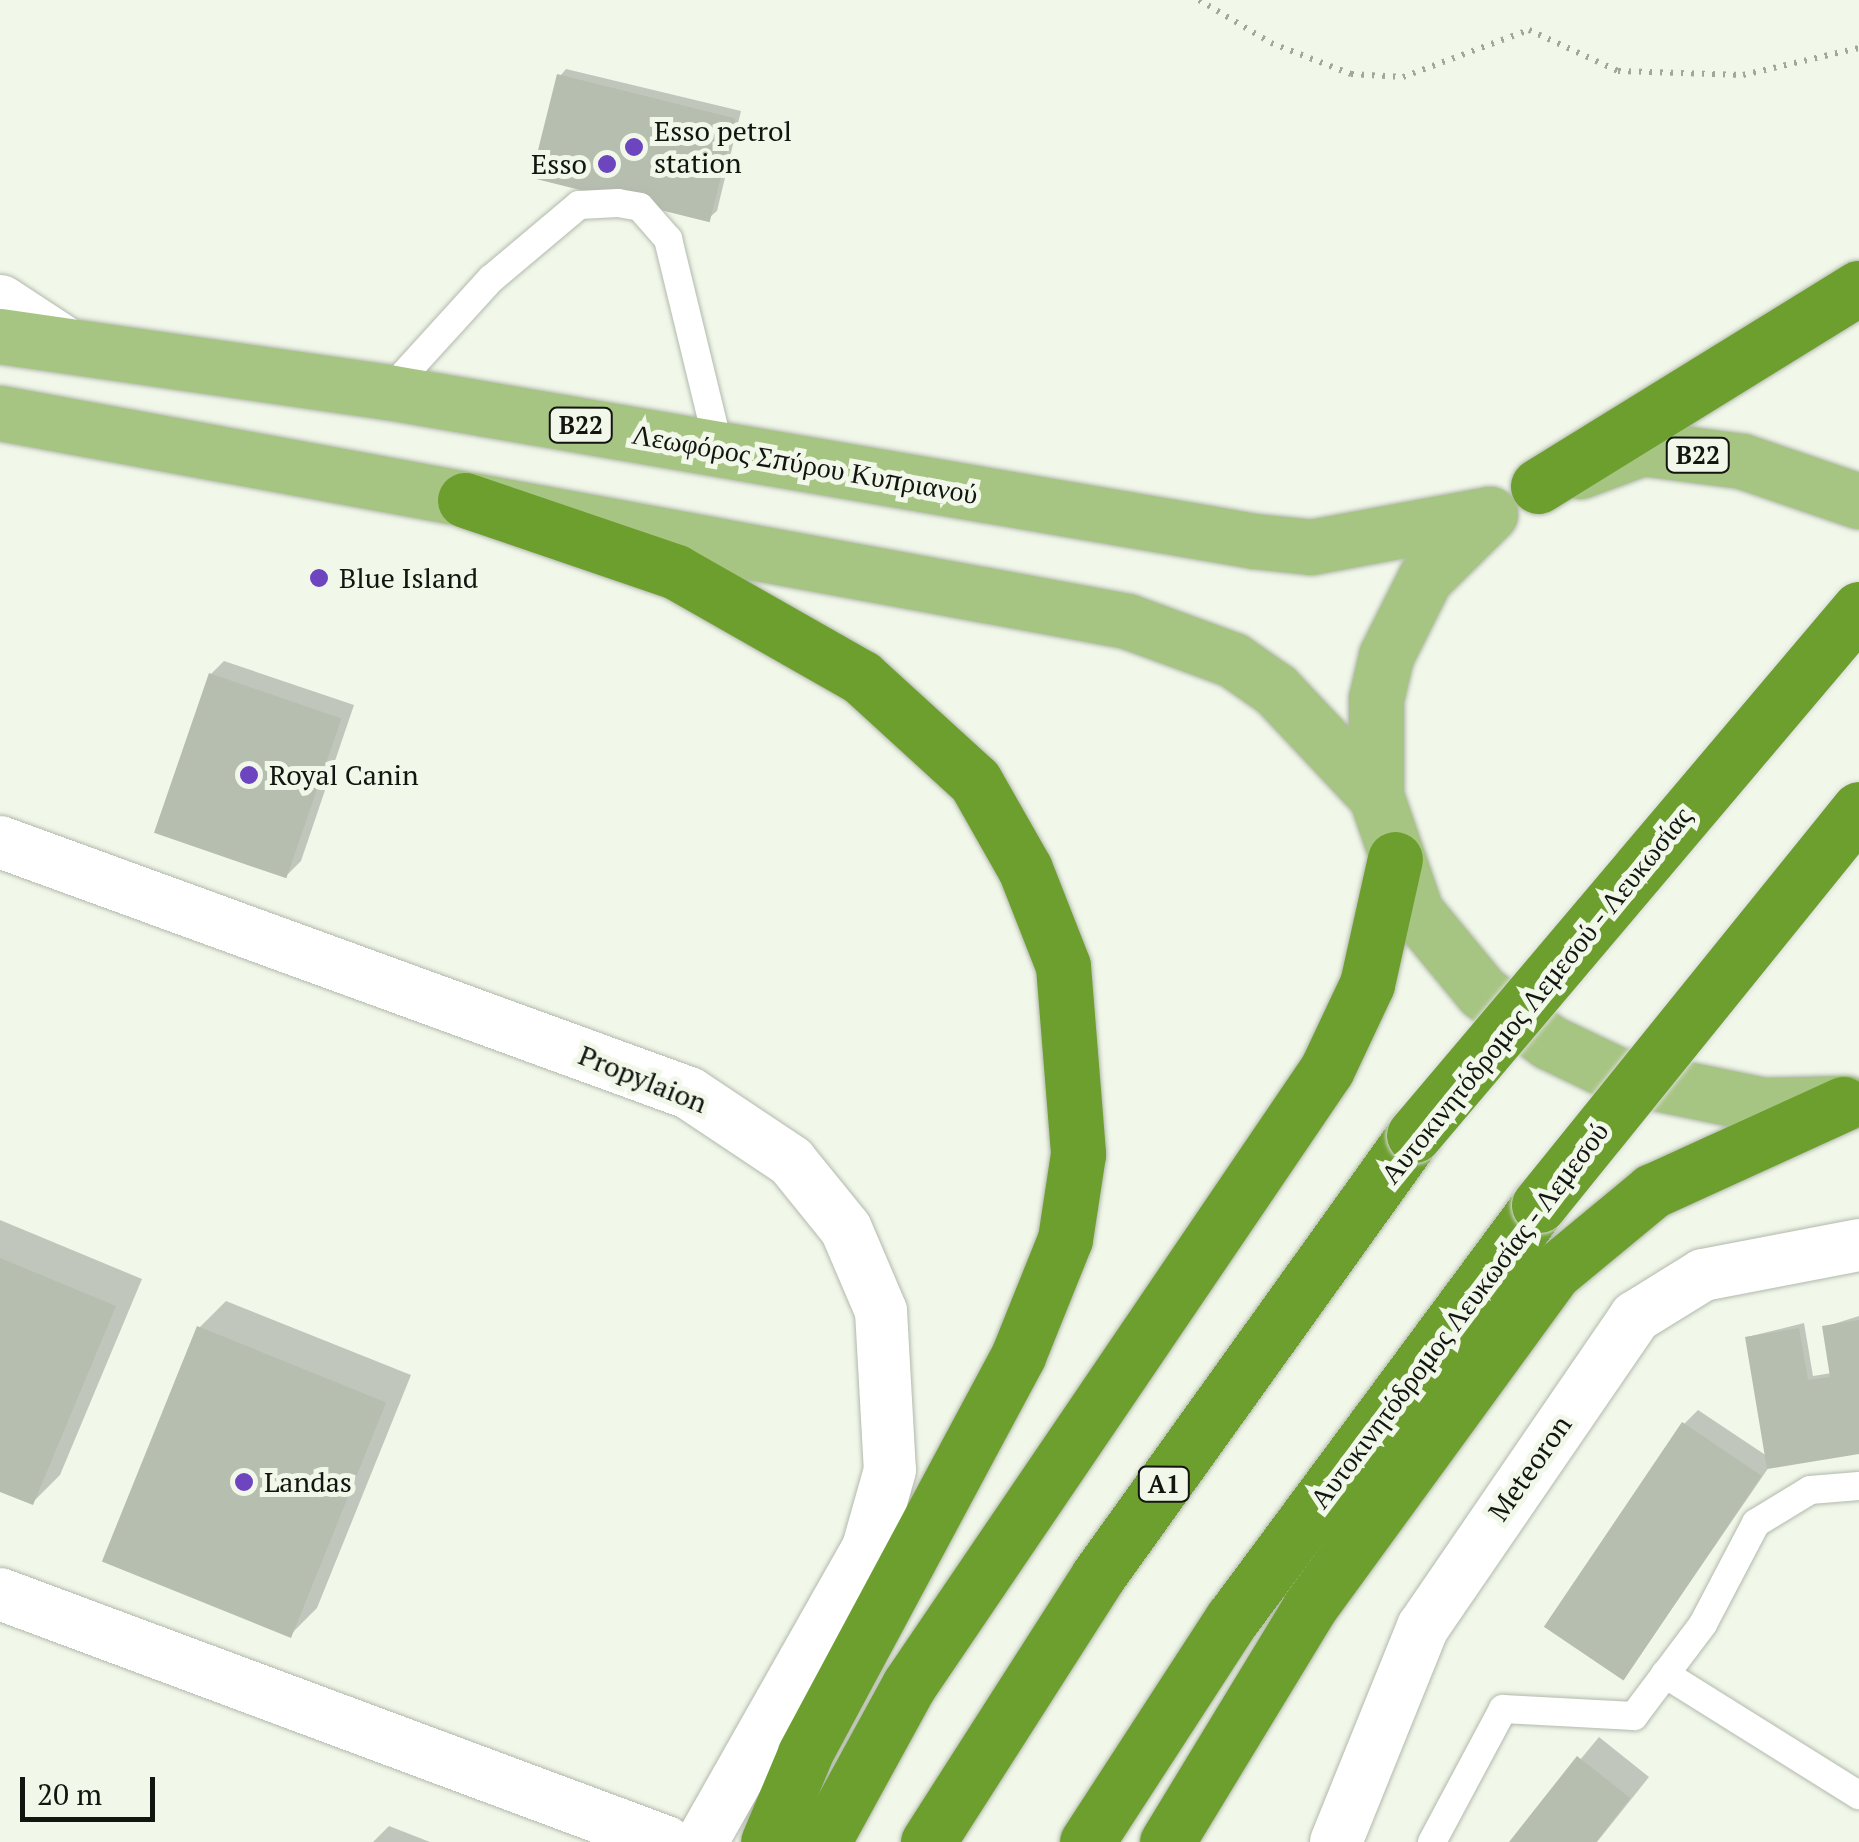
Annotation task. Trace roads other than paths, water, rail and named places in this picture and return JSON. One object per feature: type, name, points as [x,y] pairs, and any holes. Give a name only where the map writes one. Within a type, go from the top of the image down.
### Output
[{"type":"highway","points":[[1538,486],[1859,288]]},
{"type":"highway","points":[[464,500],[676,572],[862,677],[975,781],[1025,869],[1063,966],[1078,1154],[1065,1239],[1018,1356],[805,1754],[768,1842]]},
{"type":"highway","name":"Αυτοκινητόδρομος Λεμεσού - Λευκωσίας","points":[[928,1842],[1098,1576],[1414,1135],[1859,609]]},
{"type":"highway","name":"Αυτοκινητόδρομος Λευκωσίας - Λεμεσού","points":[[1087,1842],[1232,1619],[1539,1205],[1859,808]]},
{"type":"highway","points":[[823,1842],[909,1685],[1328,1069],[1367,984],[1395,859]]},
{"type":"highway","points":[[1167,1842],[1308,1608],[1553,1273],[1652,1191],[1851,1103]]},
{"type":"main road","points":[[0,302],[64,344]]},
{"type":"main road","name":"Λεωφόρος Σπύρου Κυπριανού","points":[[0,336],[388,392],[1311,547],[1489,514]]},
{"type":"main road","name":"B22","points":[[0,413],[464,500],[1056,604],[1190,641],[1276,690],[1376,796]]},
{"type":"main road","name":"B22","points":[[1851,1103],[1674,1094],[1548,1042],[1437,943],[1395,859],[1376,796],[1386,656],[1424,578],[1489,514],[1538,486],[1642,448],[1742,461],[1859,501]]},
{"type":"street","name":"Propylaion","points":[[0,842],[689,1094],[791,1161],[846,1229],[886,1338],[890,1470],[868,1548],[702,1842]]},
{"type":"street","name":"Meteoron","points":[[1336,1842],[1423,1626],[1635,1317],[1703,1275],[1859,1246]]},
{"type":"street","points":[[0,1594],[666,1842]]},
{"type":"lane","points":[[388,392],[492,280],[579,205],[618,203],[640,207],[668,238],[718,448]]},
{"type":"lane","points":[[1432,1842],[1503,1709],[1634,1716],[1665,1674],[1756,1523],[1810,1490],[1859,1486]]},
{"type":"lane","points":[[1665,1674],[1859,1795]]},
{"type":"place","name":"Esso petrol station","points":[[634,147]]},
{"type":"place","name":"Esso","points":[[607,164]]},
{"type":"place","name":"Blue Island","points":[[319,578]]},
{"type":"place","name":"Royal Canin","points":[[249,775]]},
{"type":"place","name":"Landas","points":[[244,1482]]}]
